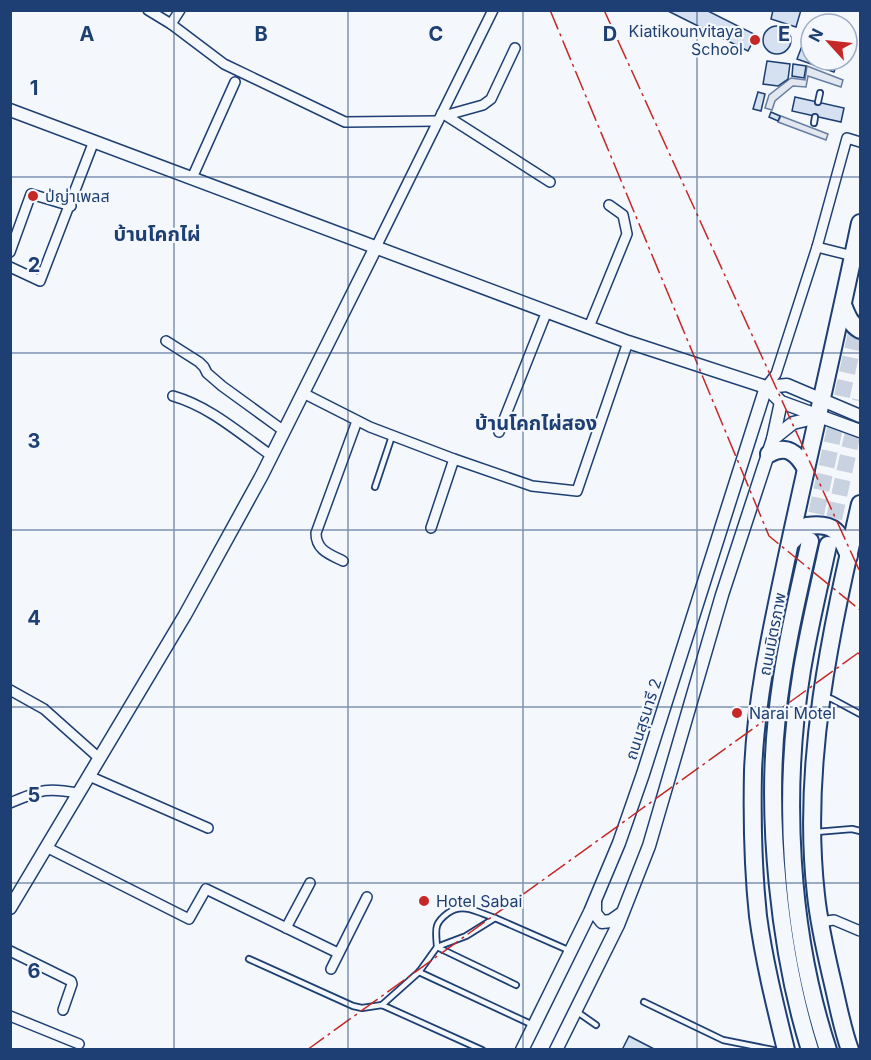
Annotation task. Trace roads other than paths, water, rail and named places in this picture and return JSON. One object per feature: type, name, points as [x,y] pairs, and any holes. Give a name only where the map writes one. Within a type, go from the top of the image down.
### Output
[{"type":"highway","name":"ถนนมิตรภาพ","points":[[786,1050],[770,983],[758,916],[753,770],[760,698],[790,542],[861,223]]},
{"type":"highway","points":[[843,305],[848,319],[861,330]]},
{"type":"highway","points":[[771,447],[788,450],[799,457],[806,469]]},
{"type":"highway","points":[[850,1050],[835,993],[816,894],[813,832],[814,771],[822,697],[861,504]]},
{"type":"highway","points":[[790,542],[807,526],[827,525],[840,534],[849,556]]},
{"type":"highway","name":"ถนนมิตรภาพ","points":[[810,541],[783,666],[773,770],[774,840],[784,929],[810,1050]]},
{"type":"highway","points":[[828,545],[802,672],[791,770],[792,840],[800,927],[809,981],[828,1050]]},
{"type":"main road","points":[[10,110],[628,342],[766,387],[787,385],[861,416]]},
{"type":"main road","points":[[10,908],[185,615],[272,456],[376,247]]},
{"type":"main road","points":[[766,387],[781,402],[861,431]]},
{"type":"main road","name":"ถนนสุรนารี 2","points":[[522,1050],[595,900],[619,843],[766,387]]},
{"type":"main road","points":[[556,1050],[624,911],[649,846],[723,595],[771,447],[781,402]]},
{"type":"main road","points":[[771,447],[793,423],[818,417]]},
{"type":"main road","points":[[595,900],[594,910],[602,922],[608,922],[624,911]]},
{"type":"street","points":[[148,10],[171,24],[224,64],[345,122],[443,116],[483,105],[491,99],[515,48]]},
{"type":"street","points":[[171,24],[180,10]]},
{"type":"street","points":[[376,247],[443,116],[493,10]]},
{"type":"street","points":[[192,178],[235,82]]},
{"type":"street","points":[[443,116],[550,182]]},
{"type":"street","points":[[766,387],[776,374],[817,247],[847,138],[861,142]]},
{"type":"street","points":[[10,267],[40,281],[71,206],[94,141]]},
{"type":"street","points":[[10,252],[31,194],[71,206]]},
{"type":"street","points":[[589,327],[627,234],[623,215],[609,205]]},
{"type":"street","points":[[817,247],[853,256]]},
{"type":"street","points":[[499,432],[548,311]]},
{"type":"street","points":[[166,341],[199,362],[207,373],[222,386],[284,431]]},
{"type":"street","points":[[303,393],[357,421],[454,459],[532,486],[577,491],[628,342]]},
{"type":"street","points":[[173,396],[209,411],[272,456]]},
{"type":"street","points":[[343,561],[319,547],[316,533],[357,421]]},
{"type":"street","points":[[431,528],[454,459]]},
{"type":"street","points":[[10,690],[44,709],[99,758]]},
{"type":"street","points":[[88,776],[208,828]]},
{"type":"street","points":[[10,803],[37,791],[54,789],[78,793]]},
{"type":"street","points":[[46,847],[189,919],[206,889],[338,953]]},
{"type":"street","points":[[286,928],[310,883]]},
{"type":"street","points":[[331,969],[368,897]]},
{"type":"street","points":[[820,922],[834,920],[861,931]]},
{"type":"street","points":[[10,951],[71,981],[63,1010]]},
{"type":"street","points":[[10,1016],[79,1044]]},
{"type":"lane","points":[[818,102],[820,93]]},
{"type":"lane","points":[[814,123],[815,117]]},
{"type":"lane","points":[[375,487],[392,436]]},
{"type":"lane","points":[[822,697],[832,699],[861,714]]},
{"type":"lane","points":[[813,832],[852,829],[861,831]]},
{"type":"lane","points":[[437,947],[436,924],[439,919],[454,909],[464,907],[571,951]]},
{"type":"lane","points":[[382,1005],[419,972],[437,947],[466,936],[495,918]]},
{"type":"lane","points":[[437,947],[516,985]]},
{"type":"lane","points":[[249,959],[354,1006],[362,1008],[382,1005],[482,1050]]},
{"type":"lane","points":[[419,972],[534,1025]]},
{"type":"lane","points":[[644,1002],[723,1040],[773,1050]]},
{"type":"lane","points":[[576,1011],[596,1025]]},
{"type":"tunnel","points":[[811,537],[860,314]]},
{"type":"tunnel","points":[[829,542],[860,400]]},
{"type":"place","name":"Kiatikounvitaya School","points":[[755,40]]},
{"type":"place","name":"ป่ญ่าเพลส","points":[[33,196]]},
{"type":"place","name":"Narai Motel","points":[[737,713]]},
{"type":"place","name":"Hotel Sabai","points":[[424,901]]},
{"type":"district","name":"บ้านโคกไผ่","points":[[157,234]]},
{"type":"district","name":"บ้านโคกไผ่สอง","points":[[536,423]]}]
